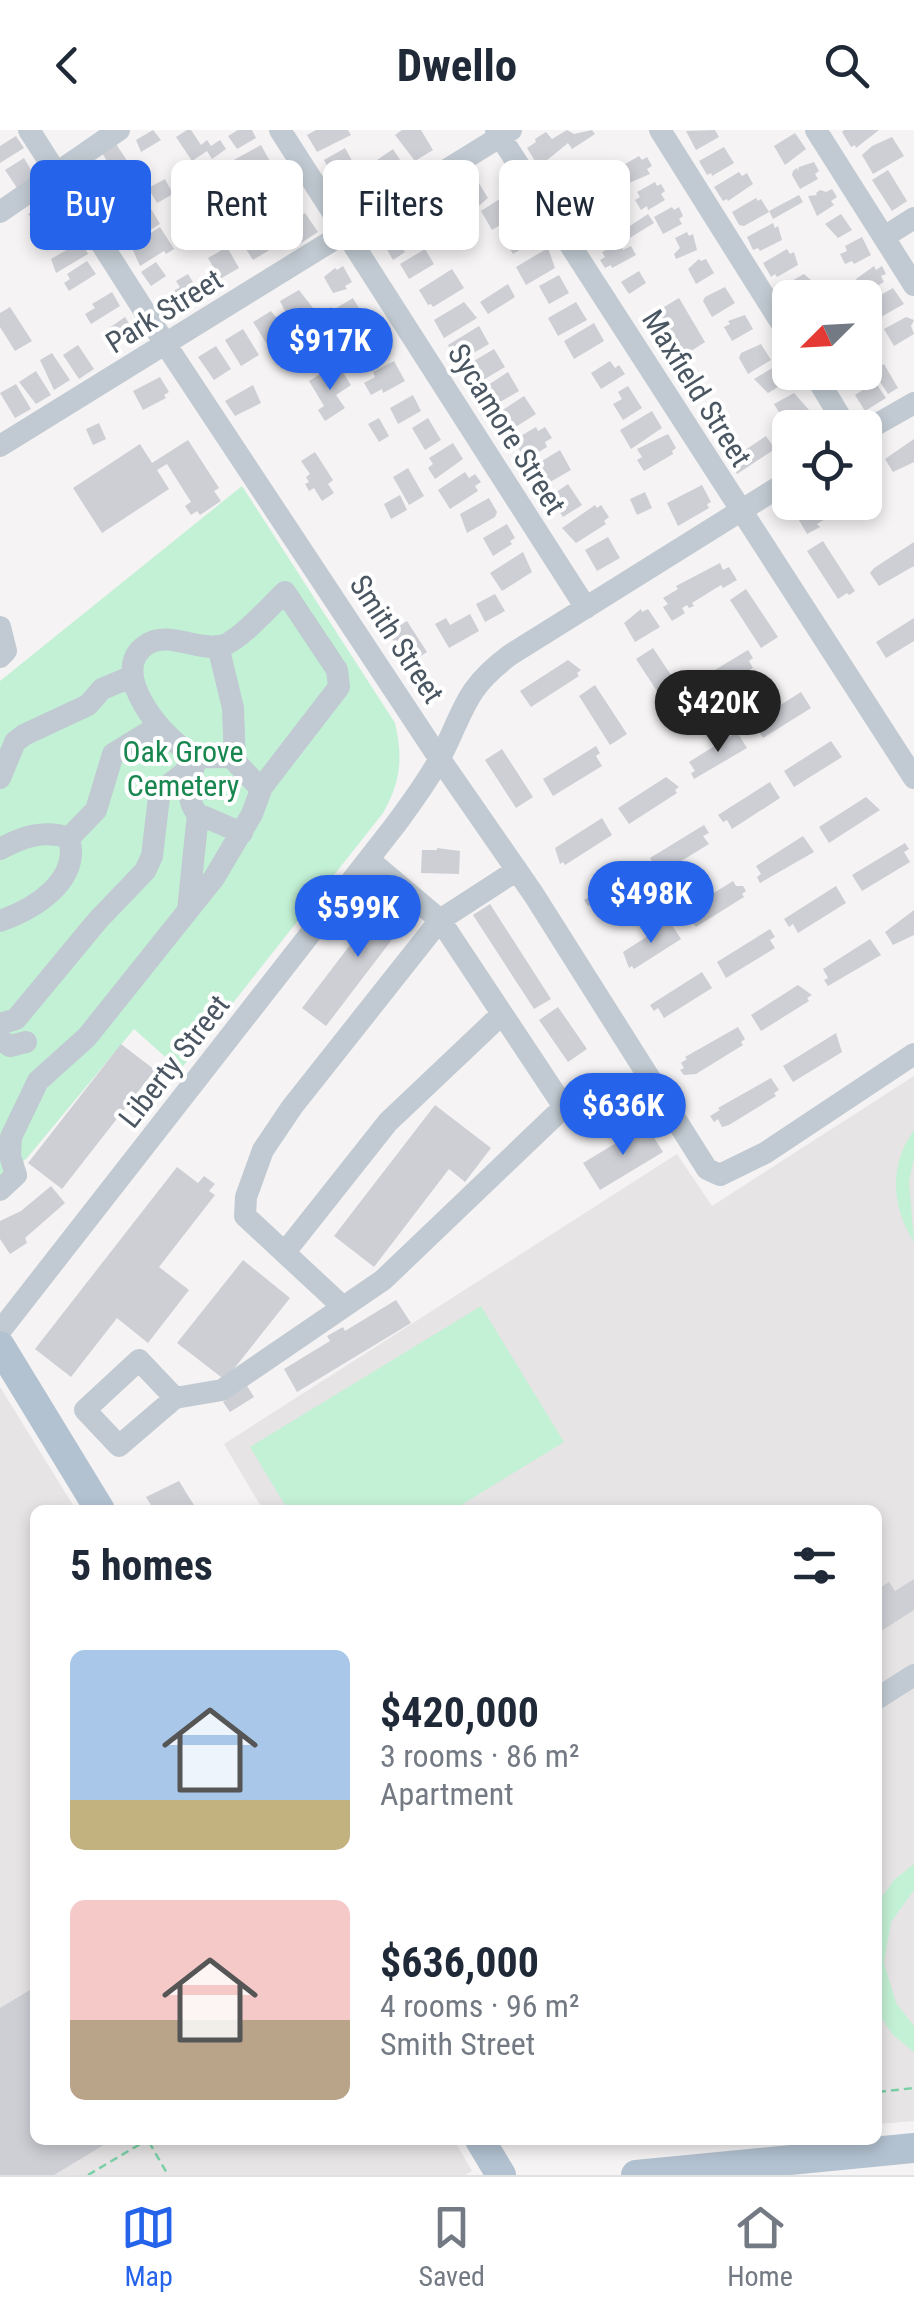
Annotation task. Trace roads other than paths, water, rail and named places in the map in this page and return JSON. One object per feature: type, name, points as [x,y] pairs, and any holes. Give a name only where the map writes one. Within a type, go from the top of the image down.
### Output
[{"type":"main road","points":[[0,1346],[97,1505]]},
{"type":"main road","points":[[483,2145],[501,2175]]},
{"type":"main road","points":[[636,2175],[914,2148]]},
{"type":"street","name":"Smith Street","points":[[29,130],[48,160]]},
{"type":"street","points":[[75,160],[118,130]]},
{"type":"street","name":"Sycamore Street","points":[[280,130],[323,196]]},
{"type":"street","points":[[660,130],[772,307]]},
{"type":"street","points":[[816,130],[914,285]]},
{"type":"street","name":"Park Street","points":[[458,160],[502,132]]},
{"type":"street","name":"Maxfield Street","points":[[502,132],[740,512],[914,778]]},
{"type":"street","points":[[0,212],[30,191]]},
{"type":"street","points":[[884,237],[914,218]]},
{"type":"street","name":"Park Street","points":[[0,446],[323,246]]},
{"type":"street","name":"Smith Street","points":[[105,250],[517,870],[708,1169],[720,1175],[765,1153],[914,1054]]},
{"type":"street","name":"Sycamore Street","points":[[357,250],[586,608]]},
{"type":"street","points":[[882,421],[914,403]]},
{"type":"street","name":"Liberty Street","points":[[0,1331],[369,860],[440,759],[480,679],[510,655],[772,492]]},
{"type":"street","points":[[0,1190],[16,1175],[10,1137],[38,1082],[86,1037],[222,867],[242,834],[261,789],[334,695],[340,678],[285,592],[234,640],[218,646],[156,640],[139,651],[134,676],[157,727],[194,755],[228,756],[261,789]]},
{"type":"street","points":[[0,626],[6,651],[0,657]]},
{"type":"street","points":[[218,646],[233,708],[235,761]]},
{"type":"street","points":[[0,778],[15,742],[24,735],[88,705],[102,689],[134,676]]},
{"type":"street","points":[[69,838],[96,810],[113,754],[157,727]]},
{"type":"street","points":[[188,910],[198,814],[190,798],[194,755]]},
{"type":"street","points":[[26,1042],[10,1046],[1,1031],[16,1020],[98,920],[145,870],[152,856],[159,798],[164,788],[185,772],[194,755]]},
{"type":"street","points":[[198,814],[242,834]]},
{"type":"street","points":[[0,849],[38,834],[69,838]]},
{"type":"street","points":[[0,921],[39,904],[54,889],[67,869],[72,850],[69,838]]},
{"type":"street","points":[[175,1398],[222,1390],[383,1280],[564,1106],[440,920],[369,860]]},
{"type":"street","points":[[344,1306],[246,1216],[246,1197],[263,1150],[292,1107],[440,920],[517,870]]},
{"type":"street","points":[[285,1252],[388,1122],[502,1014]]},
{"type":"street","points":[[882,1695],[914,1674]]},
{"type":"park label","name":"Oak Grove Cemetery","points":[[183,768]]}]
